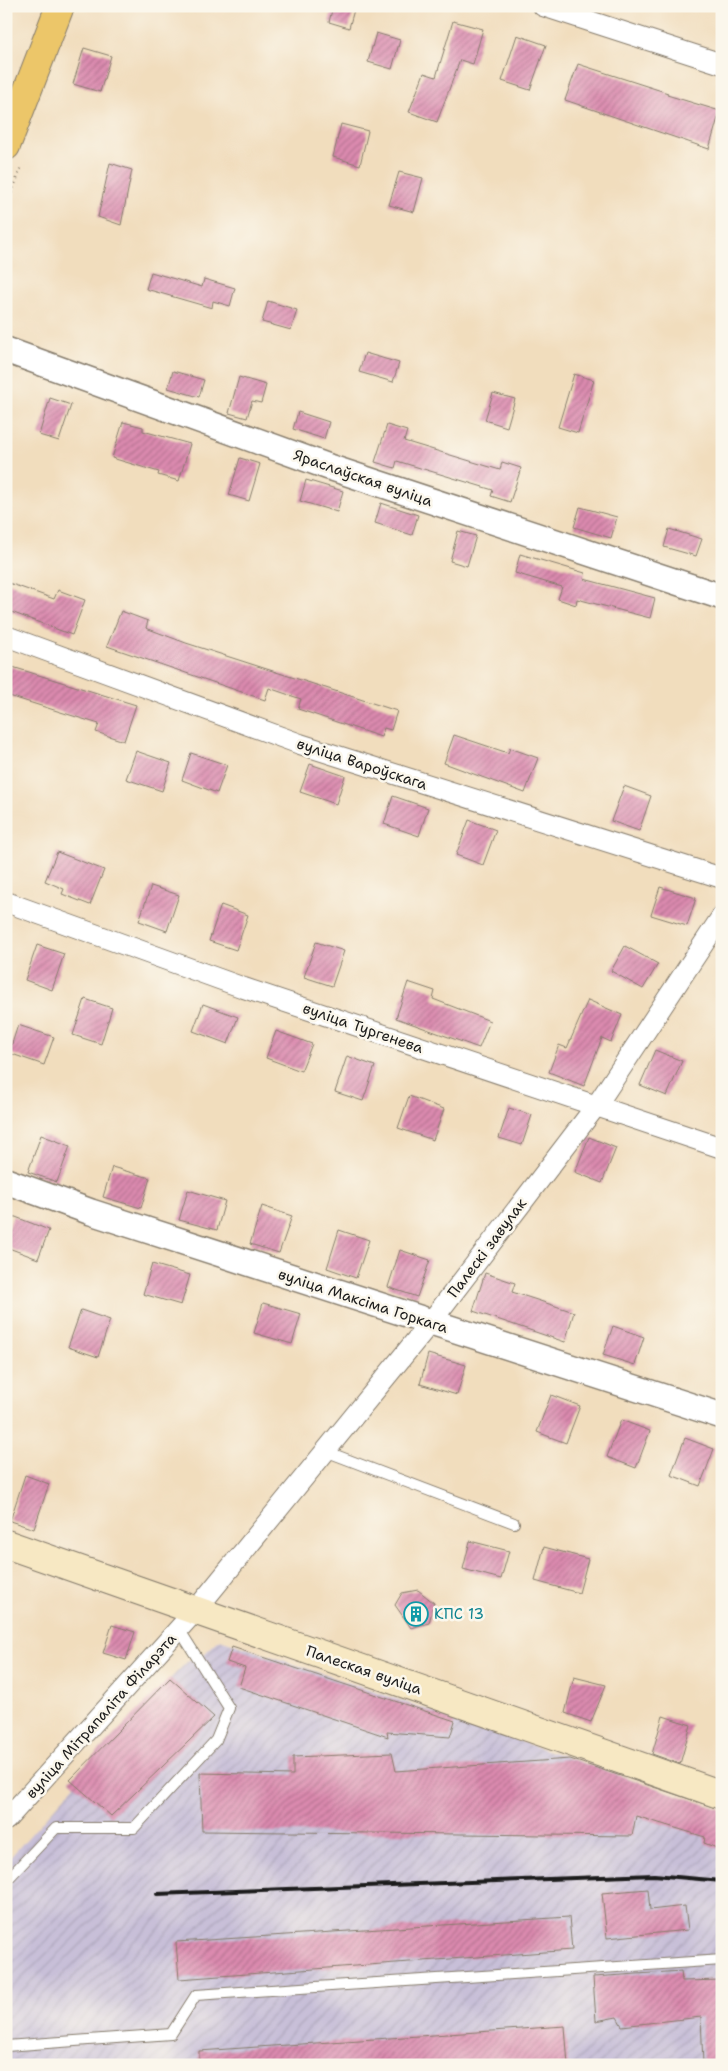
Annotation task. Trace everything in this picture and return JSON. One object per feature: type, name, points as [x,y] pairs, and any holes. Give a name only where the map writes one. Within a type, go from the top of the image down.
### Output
[{"type":"main road","points":[[6,146],[60,6]]},
{"type":"main road","name":"Палеская вуліца","points":[[6,1544],[187,1620],[722,1795]]},
{"type":"street","points":[[544,6],[722,64]]},
{"type":"street","name":"Яраслаўская вуліца","points":[[6,350],[329,467],[722,597]]},
{"type":"street","name":"вуліца Вароўскага","points":[[6,636],[300,744],[722,878]]},
{"type":"street","name":"вуліца Тургенева","points":[[6,902],[244,988],[722,1148]]},
{"type":"street","name":"Палескі завулак","points":[[187,1620],[430,1323],[596,1106],[722,916]]},
{"type":"street","name":"вуліца Максіма Горкага","points":[[6,1181],[90,1212],[722,1416]]},
{"type":"street","name":"вуліца Мітрапаліта Філарэта","points":[[6,1820],[187,1620]]},
{"type":"lane","points":[[325,1451],[514,1523]]},
{"type":"lane","points":[[6,1881],[56,1828],[134,1828],[216,1740],[229,1708],[187,1620]]},
{"type":"lane","points":[[6,2046],[171,2034],[196,1995],[722,1960]]},
{"type":"shaded area","points":[[220,1639],[722,1810],[722,2065],[6,2065],[6,1862],[75,1785],[70,1780],[187,1662],[204,1654]]},
{"type":"building","points":[[333,6],[355,6],[349,28],[329,22]]},
{"type":"building","points":[[453,21],[483,29],[473,64],[460,60],[437,122],[409,112],[424,73],[436,77]]},
{"type":"building","points":[[376,33],[400,40],[392,69],[368,62]]},
{"type":"building","points":[[517,35],[546,45],[530,90],[502,81]]},
{"type":"building","points":[[84,48],[111,56],[100,92],[73,84]]},
{"type":"building","points":[[578,64],[720,111],[709,149],[565,100]]},
{"type":"building","points":[[341,124],[368,131],[360,165],[333,157]]},
{"type":"building","points":[[110,163],[132,170],[121,225],[98,217]]},
{"type":"building","points":[[399,172],[423,178],[414,212],[389,205]]},
{"type":"building","points":[[151,272],[202,287],[204,279],[235,288],[230,306],[213,301],[212,308],[146,289]]},
{"type":"building","points":[[268,301],[297,310],[291,330],[262,322]]},
{"type":"building","points":[[365,353],[399,363],[393,382],[359,372]]},
{"type":"building","points":[[173,371],[204,380],[199,397],[168,388]]},
{"type":"building","points":[[574,374],[594,380],[578,433],[558,427]]},
{"type":"building","points":[[239,377],[266,385],[261,403],[252,401],[247,418],[229,413]]},
{"type":"building","points":[[493,393],[515,399],[507,427],[485,420]]},
{"type":"building","points":[[50,398],[71,405],[59,441],[39,435]]},
{"type":"building","points":[[298,412],[329,422],[324,439],[293,429]]},
{"type":"building","points":[[123,422],[143,427],[143,431],[190,444],[179,481],[158,475],[159,472],[112,458]]},
{"type":"building","points":[[387,425],[407,431],[404,441],[500,470],[502,462],[521,468],[510,502],[491,496],[493,490],[397,461],[395,468],[375,462]]},
{"type":"building","points":[[240,458],[260,464],[249,501],[229,495]]},
{"type":"building","points":[[306,480],[343,491],[337,512],[300,501]]},
{"type":"building","points":[[381,503],[418,515],[412,535],[375,523]]},
{"type":"building","points":[[580,507],[617,517],[611,538],[574,527]]},
{"type":"building","points":[[669,529],[702,539],[696,556],[664,547]]},
{"type":"building","points":[[458,531],[476,536],[467,566],[450,561]]},
{"type":"building","points":[[520,554],[585,573],[584,579],[655,598],[650,618],[577,599],[576,605],[558,599],[562,587],[515,573]]},
{"type":"building","points":[[6,582],[54,599],[58,590],[85,600],[72,635],[6,610]]},
{"type":"building","points":[[121,611],[148,621],[146,628],[186,643],[397,711],[391,730],[384,728],[381,737],[298,709],[301,699],[269,688],[265,700],[107,646]]},
{"type":"building","points":[[6,665],[136,705],[124,741],[96,732],[99,724],[6,695]]},
{"type":"building","points":[[454,735],[508,753],[510,748],[538,758],[525,793],[444,763]]},
{"type":"building","points":[[136,751],[171,763],[162,791],[126,779]]},
{"type":"building","points":[[191,753],[227,765],[217,793],[182,780]]},
{"type":"building","points":[[310,764],[345,776],[336,804],[300,792]]},
{"type":"building","points":[[624,786],[651,796],[639,831],[611,821]]},
{"type":"building","points":[[393,796],[428,808],[419,836],[384,824]]},
{"type":"building","points":[[469,820],[496,830],[483,865],[456,855]]},
{"type":"building","points":[[57,852],[104,870],[90,905],[62,894],[64,889],[45,881]]},
{"type":"building","points":[[151,886],[179,895],[167,931],[139,921]]},
{"type":"building","points":[[660,887],[696,898],[687,926],[651,915]]},
{"type":"building","points":[[221,905],[248,915],[236,950],[209,941]]},
{"type":"building","points":[[316,942],[344,951],[332,986],[304,977]]},
{"type":"building","points":[[37,945],[64,954],[52,990],[25,980]]},
{"type":"building","points":[[625,946],[658,964],[643,989],[611,971]]},
{"type":"building","points":[[408,982],[435,991],[433,999],[490,1021],[479,1048],[396,1018]]},
{"type":"building","points":[[85,999],[112,1008],[101,1044],[73,1035]]},
{"type":"building","points":[[588,1000],[622,1015],[611,1042],[602,1038],[584,1086],[549,1072],[559,1045],[567,1048]]},
{"type":"building","points":[[203,1004],[238,1017],[228,1044],[193,1031]]},
{"type":"building","points":[[18,1025],[54,1037],[44,1065],[9,1053]]},
{"type":"building","points":[[276,1031],[312,1044],[301,1071],[266,1058]]},
{"type":"building","points":[[655,1050],[682,1061],[667,1096],[640,1085]]},
{"type":"building","points":[[347,1056],[375,1066],[363,1101],[335,1092]]},
{"type":"building","points":[[409,1096],[444,1109],[433,1140],[398,1128]]},
{"type":"building","points":[[509,1108],[532,1115],[522,1145],[499,1138]]},
{"type":"building","points":[[41,1135],[70,1146],[57,1182],[28,1172]]},
{"type":"building","points":[[589,1137],[616,1148],[602,1183],[575,1172]]},
{"type":"building","points":[[112,1167],[150,1178],[141,1208],[103,1197]]},
{"type":"building","points":[[188,1190],[225,1201],[217,1230],[179,1220]]},
{"type":"building","points":[[262,1206],[292,1216],[279,1253],[250,1244]]},
{"type":"building","points":[[13,1216],[49,1230],[38,1259],[6,1247],[6,1233]]},
{"type":"building","points":[[339,1230],[369,1240],[356,1278],[327,1268]]},
{"type":"building","points":[[400,1250],[430,1260],[417,1297],[388,1287]]},
{"type":"building","points":[[152,1264],[190,1275],[181,1305],[143,1294]]},
{"type":"building","points":[[485,1273],[515,1283],[512,1292],[574,1312],[565,1342],[473,1311]]},
{"type":"building","points":[[263,1303],[301,1314],[292,1344],[254,1333]]},
{"type":"building","points":[[81,1310],[110,1320],[98,1357],[68,1347]]},
{"type":"building","points":[[613,1326],[644,1337],[635,1365],[603,1355]]},
{"type":"building","points":[[428,1354],[466,1365],[457,1395],[420,1384]]},
{"type":"building","points":[[551,1395],[580,1406],[566,1443],[537,1432]]},
{"type":"building","points":[[621,1420],[650,1431],[636,1468],[607,1457]]},
{"type":"building","points":[[685,1438],[714,1449],[700,1486],[671,1475]]},
{"type":"building","points":[[25,1475],[49,1484],[34,1529],[10,1521]]},
{"type":"building","points":[[470,1541],[509,1551],[501,1579],[463,1569]]},
{"type":"building","points":[[544,1547],[588,1559],[579,1593],[535,1581]]},
{"type":"building","name":"КПС 13","points":[[418,1590],[434,1603],[429,1623],[411,1628],[395,1605],[402,1593]]},
{"type":"building","points":[[112,1625],[135,1632],[126,1660],[103,1653]]},
{"type":"building","points":[[232,1647],[455,1721],[450,1737],[387,1732],[388,1737],[239,1687],[245,1668],[227,1662]]},
{"type":"building","points":[[574,1677],[606,1685],[591,1722],[565,1713]]},
{"type":"building","points":[[170,1678],[214,1717],[111,1816],[70,1780]]},
{"type":"building","points":[[663,1716],[691,1725],[680,1764],[652,1754]]},
{"type":"building","points":[[392,1753],[396,1771],[570,1759],[722,1810],[722,1850],[704,1843],[705,1837],[636,1816],[632,1836],[202,1831],[200,1773],[293,1775],[293,1757]]},
{"type":"building","points":[[648,1889],[650,1910],[685,1906],[688,1930],[607,1938],[602,1893]]},
{"type":"building","points":[[569,1917],[572,1950],[179,1979],[176,1942]]},
{"type":"building","points":[[681,1971],[682,1981],[722,1980],[722,2063],[703,2064],[701,2017],[622,2026],[617,2017],[596,2021],[593,1977]]},
{"type":"building","points":[[565,2026],[568,2065],[199,2065],[199,2051]]},
{"type":"railway","points":[[157,1894],[654,1875],[722,1881]]},
{"type":"place","name":"КПС 13","points":[[416,1614]]}]
